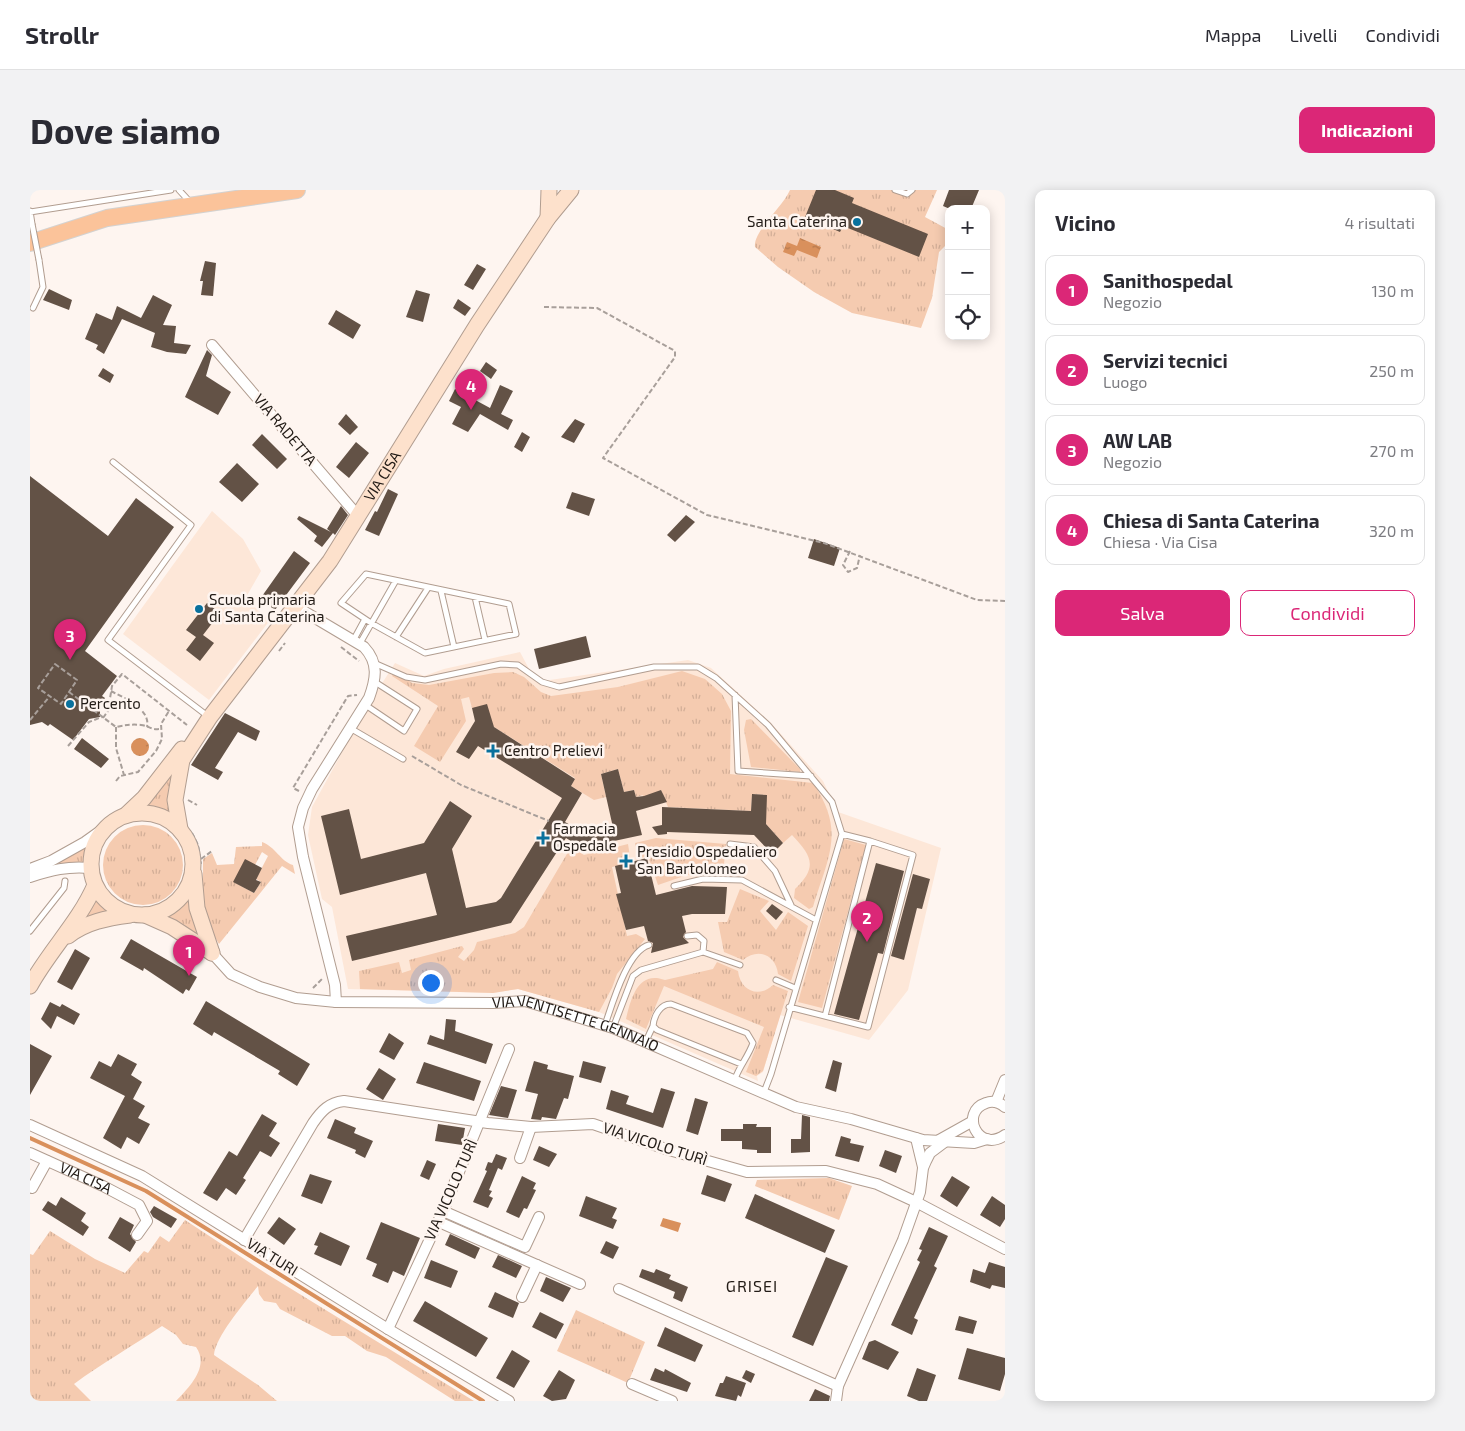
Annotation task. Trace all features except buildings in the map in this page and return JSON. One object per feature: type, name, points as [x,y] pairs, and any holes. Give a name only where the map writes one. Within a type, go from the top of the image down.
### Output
[{"type":"main road","points":[[30,243],[107,218],[297,190]]},
{"type":"street","name":"VIA CISA","points":[[126,815],[144,798],[207,721],[330,561],[477,325],[548,218],[571,190]]},
{"type":"street","points":[[547,192],[548,218]]},
{"type":"street","name":"VIA RADETTA","points":[[212,345],[358,516]]},
{"type":"street","points":[[295,606],[356,643],[371,655],[370,664],[375,682],[362,699],[350,728],[312,789],[303,808],[298,827],[303,857],[335,985],[336,1002]]},
{"type":"street","name":"VIA CISA","points":[[184,829],[175,800],[182,760],[207,721]]},
{"type":"street","points":[[31,870],[85,842],[126,815],[140,812],[155,814],[184,829],[191,851],[198,864],[184,893],[174,904],[160,912],[114,917],[80,927],[66,937],[44,961]]},
{"type":"street","points":[[106,827],[97,839],[91,853],[90,868],[95,885],[102,897],[114,907],[141,915]]},
{"type":"street","name":"VIA VENTISETTE GENNAIO","points":[[198,864],[197,908],[212,953]]},
{"type":"street","points":[[31,870],[74,866],[90,868]]},
{"type":"street","points":[[30,986],[44,961],[87,904],[95,885]]},
{"type":"street","name":"VIA VENTISETTE GENNAIO","points":[[141,915],[172,926],[212,953],[230,974],[260,987],[296,998],[336,1002],[493,1004],[525,1001],[609,1027],[646,1041],[796,1107],[851,1119],[916,1138],[974,1143],[1004,1137]]},
{"type":"street","name":"VIA VICOLO TURÌ","points":[[388,1329],[443,1211],[481,1122],[509,1049]]},
{"type":"street","points":[[836,1401],[838,1386],[903,1240],[920,1192],[923,1168],[930,1153],[942,1141],[973,1121],[980,1106],[985,1103],[1001,1105],[1005,1080]]},
{"type":"street","name":"VIA VICOLO TURÌ","points":[[244,1240],[312,1123],[332,1103],[344,1101],[481,1122],[531,1127],[593,1124],[669,1150],[747,1172],[826,1171],[877,1184],[916,1202],[1005,1249]]},
{"type":"street","points":[[973,1121],[977,1132],[987,1139]]},
{"type":"street","name":"VIA TURI","points":[[30,1125],[142,1176],[388,1329],[509,1401]]},
{"type":"street","points":[[520,1158],[531,1127]]},
{"type":"street","points":[[916,1138],[923,1168]]},
{"type":"street","name":"VIA CISA","points":[[30,1154],[103,1186],[139,1205],[147,1221],[137,1235]]},
{"type":"street","points":[[32,1188],[47,1161]]},
{"type":"street","points":[[443,1211],[526,1247],[539,1217]]},
{"type":"street","points":[[438,1222],[580,1284]]},
{"type":"street","points":[[522,1297],[537,1265]]},
{"type":"street","points":[[619,1289],[838,1386]]},
{"type":"street","points":[[632,1384],[672,1401]]},
{"type":"lane","points":[[33,308],[43,287],[30,212],[171,190]]},
{"type":"lane","points":[[179,190],[193,205]]},
{"type":"lane","points":[[895,190],[907,194],[912,190]]},
{"type":"lane","points":[[113,462],[191,525],[108,640],[207,721]]},
{"type":"lane","points":[[366,574],[428,588],[509,604],[516,634],[425,653],[371,624],[340,603],[366,574]]},
{"type":"lane","points":[[356,643],[371,624],[395,582]]},
{"type":"lane","points":[[396,637],[428,588]]},
{"type":"lane","points":[[441,591],[454,647]]},
{"type":"lane","points":[[475,597],[485,640]]},
{"type":"lane","points":[[356,643],[365,620]]},
{"type":"lane","points":[[370,664],[406,677],[425,680],[502,664],[518,665],[542,682],[559,687],[654,667],[698,666],[716,678],[768,725],[832,802],[842,834],[764,1092]]},
{"type":"lane","points":[[362,699],[404,731],[417,709],[375,682]]},
{"type":"lane","points":[[735,695],[738,771],[810,776]]},
{"type":"lane","points":[[350,728],[402,758]]},
{"type":"lane","points":[[789,1007],[868,1028],[913,855],[842,834]]},
{"type":"lane","points":[[825,1016],[870,841]]},
{"type":"lane","points":[[730,844],[754,847],[775,871],[792,906]]},
{"type":"lane","points":[[674,886],[703,879],[742,880],[816,920]]},
{"type":"lane","points":[[30,931],[64,888],[64,881]]},
{"type":"lane","points":[[687,936],[697,935],[704,941],[702,952]]},
{"type":"lane","points":[[609,1027],[620,980],[636,954],[644,946],[649,945]]},
{"type":"lane","points":[[609,1027],[633,976],[641,970],[702,952],[740,965]]},
{"type":"lane","points":[[776,980],[795,988]]},
{"type":"lane","points":[[646,1041],[660,1008],[670,1004],[747,1033],[752,1043],[747,1060],[741,1064],[735,1079]]},
{"type":"lane","points":[[653,1026],[657,1030],[741,1064]]},
{"type":"path","points":[[544,307],[597,308],[675,351],[675,357],[603,458],[707,515],[806,538],[850,551],[976,600],[1005,601]]},
{"type":"path","points":[[850,551],[843,565],[848,572],[853,572],[857,568],[860,555]]},
{"type":"path","points":[[279,652],[289,637]]},
{"type":"path","points":[[340,647],[370,664]]},
{"type":"path","points":[[55,664],[77,680],[61,704],[50,696],[38,688],[55,664]]},
{"type":"path","points":[[68,746],[89,722],[103,718],[108,711],[112,686],[122,674],[187,724]]},
{"type":"path","points":[[111,691],[144,712],[148,722],[147,727]]},
{"type":"path","points":[[69,692],[116,726],[130,724],[147,727],[151,730],[160,729]]},
{"type":"path","points":[[30,720],[50,696]]},
{"type":"path","points":[[302,794],[293,788],[348,696],[362,699]]},
{"type":"path","points":[[116,781],[124,775],[138,772],[156,750],[162,739],[160,729],[169,711]]},
{"type":"path","points":[[116,726],[116,748],[124,775]]},
{"type":"path","points":[[404,752],[461,785],[549,821]]},
{"type":"path","points":[[184,829],[198,845],[198,864]]},
{"type":"path","points":[[198,864],[212,852]]},
{"type":"path","points":[[310,990],[321,981],[323,972]]},
{"type":"shaded area","name":"Scuola primaria di Santa Caterina","points":[[212,511],[243,539],[261,571],[245,599],[270,620],[209,700],[123,634]]},
{"type":"shaded area","name":"Presidio Ospedaliero San Bartolomeo","points":[[520,652],[536,682],[688,660],[711,668],[770,722],[823,781],[838,812],[941,848],[908,990],[869,1040],[780,1015],[763,1072],[757,1076],[758,1081],[599,1012],[518,989],[493,993],[348,989],[332,907],[322,899],[308,835],[312,807],[367,707],[395,663],[424,676],[444,669]]},
{"type":"green space","points":[[790,190],[937,190],[925,217],[945,228],[945,246],[939,252],[932,298],[921,328],[852,313],[814,292],[778,267],[755,247],[758,234]]},
{"type":"green space","points":[[395,671],[412,683],[429,685],[494,673],[513,672],[524,677],[541,692],[551,696],[618,687],[682,671],[705,679],[722,694],[731,711],[730,774],[813,783],[823,800],[829,816],[831,844],[813,907],[809,909],[794,898],[795,889],[807,874],[809,868],[808,856],[792,835],[783,843],[766,824],[766,795],[752,794],[751,811],[668,807],[661,790],[645,802],[643,795],[636,797],[634,790],[624,792],[618,769],[601,774],[606,797],[594,800],[571,786],[575,778],[494,727],[472,708],[469,697],[461,699],[466,721],[440,762],[414,746],[438,706],[392,676]]},
{"type":"green space","points":[[751,719],[800,769],[800,772],[751,767],[744,730],[746,720]]},
{"type":"green space","points":[[177,761],[175,817],[160,810],[138,809]]},
{"type":"green space","points":[[143,825],[158,828],[171,837],[180,850],[183,865],[180,880],[171,893],[158,902],[143,905],[128,902],[115,893],[106,880],[103,865],[106,850],[115,837],[128,828]]},
{"type":"green space","points":[[656,838],[726,844],[723,874],[687,875],[658,885],[648,856],[639,858],[635,843]]},
{"type":"green space","points":[[844,839],[866,845],[822,1008],[798,1002]]},
{"type":"green space","points":[[262,842],[267,844],[293,865],[295,874],[282,866],[219,944],[208,923],[204,903],[203,859],[212,853],[217,865],[234,864],[236,847],[262,846]],"holes":[[[262,852],[268,856],[256,879],[261,882],[254,893],[234,882],[255,865]]]},
{"type":"green space","points":[[89,844],[86,864],[52,864]]},
{"type":"green space","points":[[628,844],[631,863],[612,867],[627,936],[636,934],[645,939],[617,974],[599,1012],[518,989],[493,993],[360,989],[359,971],[399,962],[402,973],[411,970],[409,960],[462,946],[464,949],[458,957],[464,961],[474,950],[477,942],[515,933],[524,927],[571,847],[584,855]]},
{"type":"green space","points":[[740,889],[769,901],[760,911],[776,930],[788,912],[808,926],[791,981],[778,974],[774,962],[765,955],[755,954],[743,960],[724,952],[718,922],[727,922]]},
{"type":"green space","points":[[191,896],[204,944],[165,917],[182,907]]},
{"type":"green space","points":[[97,899],[110,913],[77,924]]},
{"type":"green space","points":[[717,962],[738,971],[742,983],[751,990],[761,991],[773,985],[788,991],[763,1071],[756,1076],[746,1072],[764,1027],[664,986],[646,1029],[626,1019],[633,995],[642,982],[656,978],[665,980],[713,969]]},
{"type":"green space","points":[[829,1178],[852,1186],[839,1220],[755,1186],[757,1180]]},
{"type":"green space","points":[[185,1220],[267,1274],[474,1401],[455,1401],[386,1357],[367,1351],[345,1336],[332,1336],[280,1309],[276,1303],[264,1301],[259,1294],[258,1286],[225,1329],[214,1355],[258,1385],[277,1401],[176,1401],[196,1376],[201,1362],[200,1354],[196,1347],[183,1344],[176,1335],[162,1326],[74,1384],[91,1401],[30,1401],[30,1254],[33,1255],[50,1231],[95,1259],[125,1273],[144,1251],[148,1253],[160,1236],[169,1242]]},
{"type":"green space","points":[[576,1310],[645,1342],[628,1383],[557,1351]]},
{"type":"water","points":[[800,238],[821,247],[817,258],[797,250],[794,256],[783,252],[787,242],[797,246]]},
{"type":"water","points":[[136,738],[144,738],[149,743],[147,754],[136,756],[131,751],[131,743]]},
{"type":"water","points":[[663,1218],[681,1223],[678,1232],[660,1226]]},
{"type":"waterway","points":[[30,1138],[146,1191],[483,1401]]},
{"type":"place","name":"Santa Caterina","points":[[857,222]]},
{"type":"place","name":"Chiesa di Santa Caterina","points":[[471,410]]},
{"type":"place","name":"Scuola primaria di Santa Caterina","points":[[199,609]]},
{"type":"place","name":"AW LAB","points":[[70,660]]},
{"type":"place","name":"Percento","points":[[70,704]]},
{"type":"place","name":"Centro Prelievi","points":[[493,751]]},
{"type":"place","name":"Farmacia Ospedale","points":[[543,838]]},
{"type":"place","name":"Presidio Ospedaliero San Bartolomeo","points":[[626,861]]},
{"type":"place","name":"Servizi tecnici","points":[[867,942]]},
{"type":"place","name":"Sanithospedal","points":[[189,976]]},
{"type":"district","name":"GRISEI","points":[[752,1286]]}]
